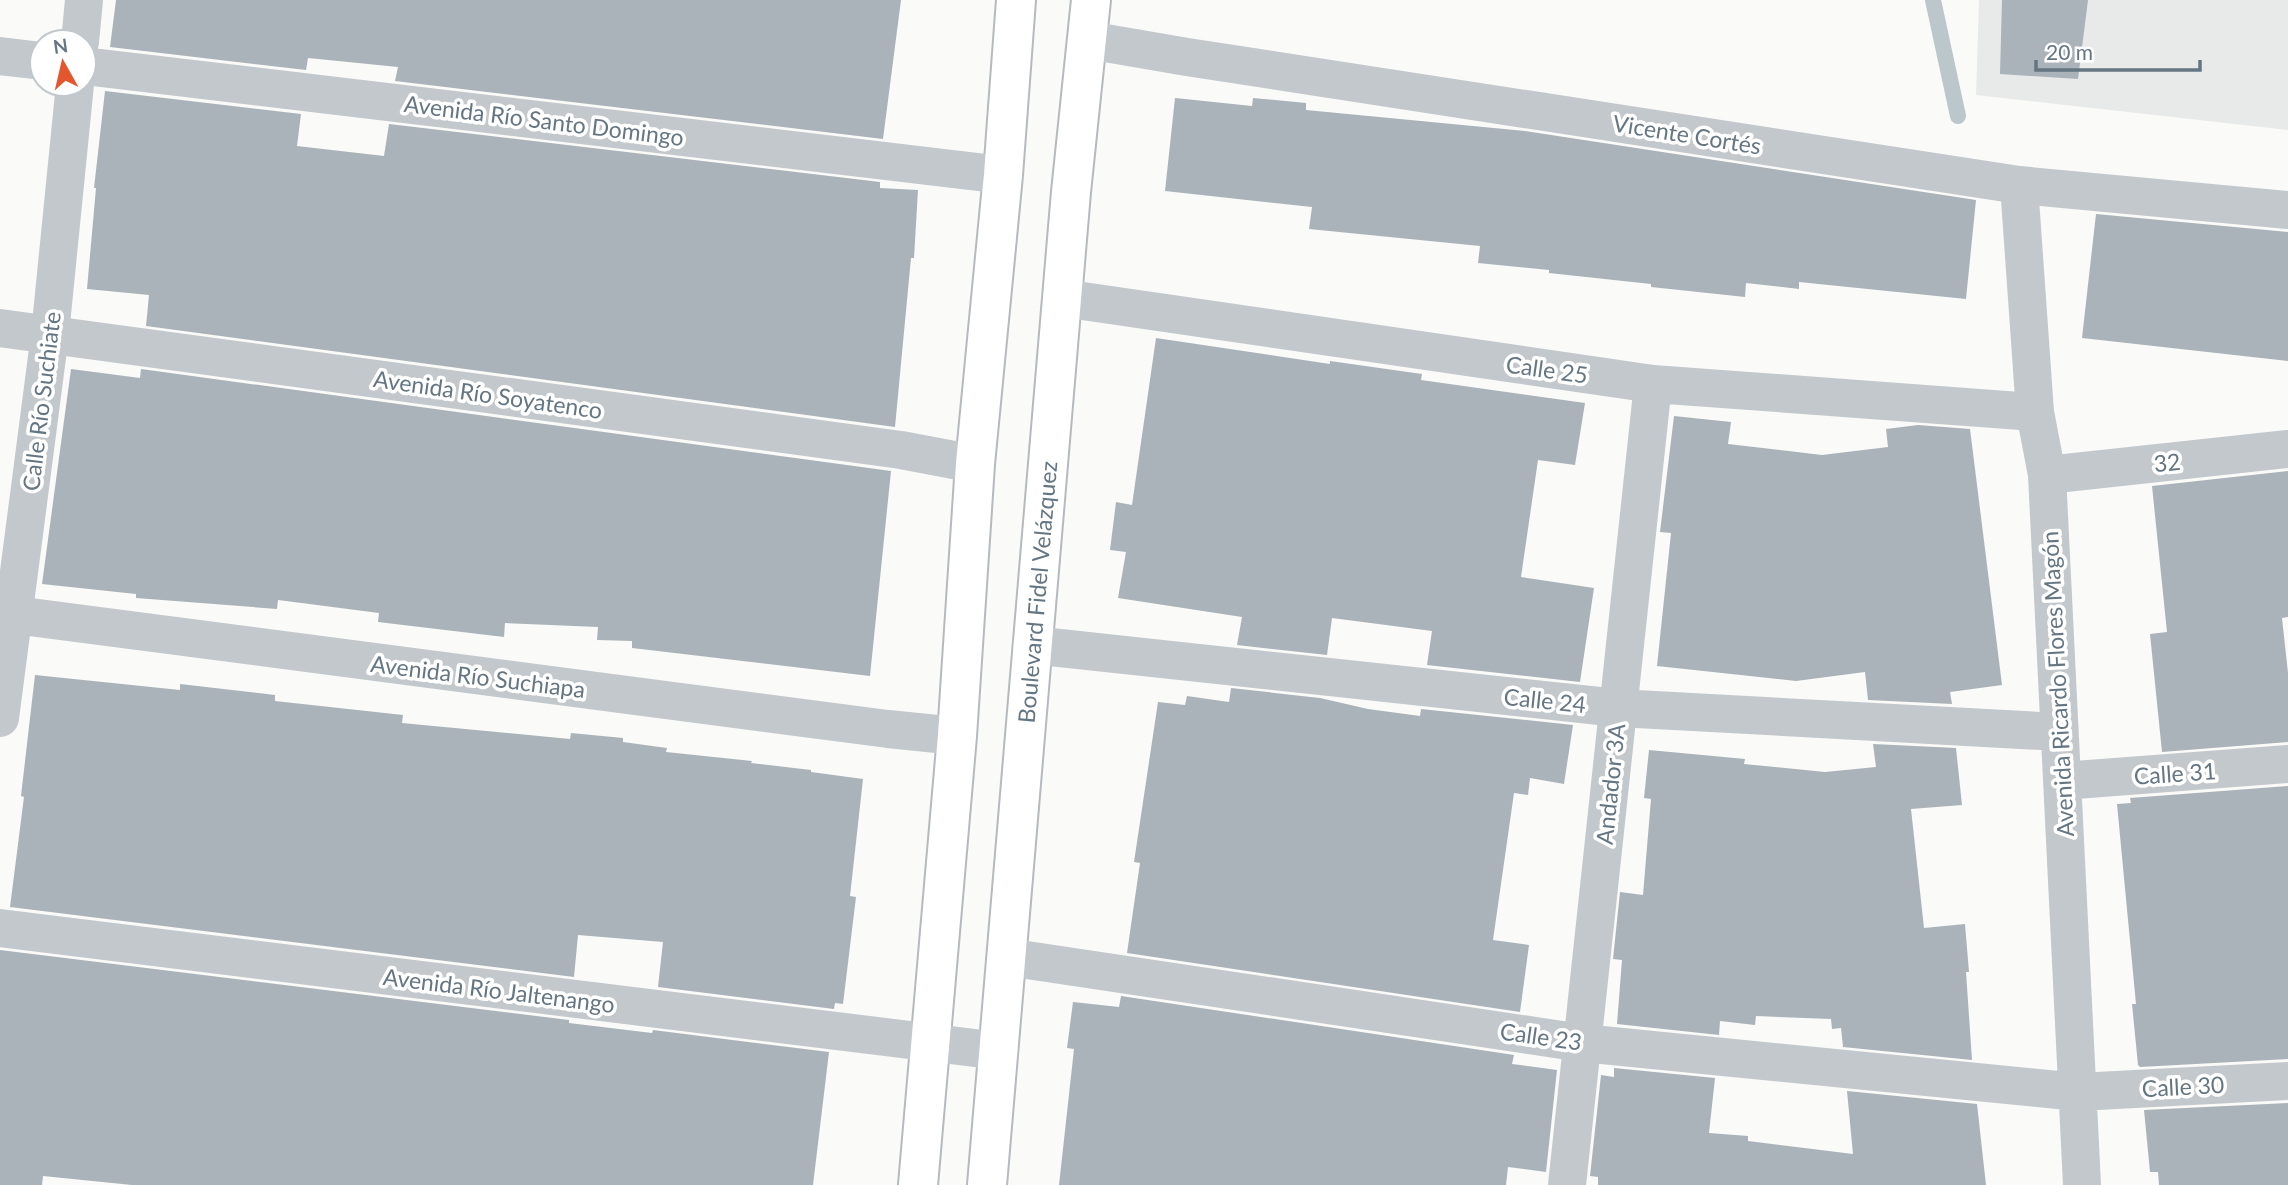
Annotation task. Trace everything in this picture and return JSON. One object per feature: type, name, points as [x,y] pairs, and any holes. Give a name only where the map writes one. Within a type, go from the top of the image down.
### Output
[{"type":"main road","points":[[918,1185],[957,736],[975,464],[1003,175],[1016,0]]},
{"type":"main road","name":"Boulevard Fidel Velázquez","points":[[987,1185],[1062,298],[1091,0]]},
{"type":"street","points":[[81,28],[84,0]]},
{"type":"street","name":"Vicente Cortés","points":[[1088,40],[2019,185],[2288,211]]},
{"type":"street","points":[[0,56],[28,59]]},
{"type":"street","name":"Avenida Río Santo Domingo","points":[[98,68],[1003,175]]},
{"type":"street","name":"Calle Río Suchiate","points":[[0,718],[7,614],[50,334],[74,98]]},
{"type":"street","name":"Avenida Ricardo Flores Magón","points":[[2019,185],[2035,412],[2047,475],[2082,1185]]},
{"type":"street","name":"Calle 25","points":[[1062,298],[1653,384],[2035,412]]},
{"type":"street","name":"Avenida Río Soyatenco","points":[[0,328],[887,449],[975,464]]},
{"type":"street","name":"Andador 3A","points":[[1566,1185],[1653,384]]},
{"type":"street","name":"32","points":[[2047,475],[2288,449]]},
{"type":"street","name":"Avenida Río Suchiapa","points":[[7,614],[861,726],[957,736]]},
{"type":"street","name":"Calle 24","points":[[1032,645],[1618,708],[2059,732]]},
{"type":"street","name":"Calle 31","points":[[2062,781],[2288,764]]},
{"type":"street","name":"Avenida Río Jaltenango","points":[[0,928],[999,1051]]},
{"type":"street","name":"Calle 23","points":[[1007,957],[1582,1043],[2078,1092]]},
{"type":"street","name":"Calle 30","points":[[2078,1092],[2288,1081]]},
{"type":"shaded area","points":[[1979,0],[2288,0],[2288,130],[1976,95]]},
{"type":"building","points":[[116,0],[901,0],[883,139],[395,81],[398,67],[308,58],[306,70],[110,47]]},
{"type":"building","points":[[2002,0],[2088,0],[2078,79],[2000,74]]},
{"type":"building","points":[[105,91],[301,114],[297,146],[384,156],[389,124],[880,182],[880,188],[918,190],[914,258],[911,258],[895,427],[146,326],[149,295],[87,289],[94,188]]},
{"type":"building","points":[[1175,98],[1252,106],[1253,98],[1306,103],[1306,110],[1525,131],[1976,200],[1966,299],[1799,282],[1799,289],[1746,283],[1745,297],[1651,287],[1651,284],[1478,263],[1480,246],[1309,229],[1312,207],[1165,191]]},
{"type":"building","points":[[2096,214],[2288,232],[2288,361],[2082,338]]},
{"type":"building","points":[[1156,338],[1330,364],[1330,361],[1422,374],[1421,380],[1585,403],[1575,465],[1538,460],[1521,577],[1594,588],[1580,682],[1427,665],[1432,631],[1332,618],[1327,655],[1237,645],[1242,617],[1118,598],[1126,552],[1110,550],[1116,502],[1132,505]]},
{"type":"building","points":[[71,369],[140,378],[141,369],[891,471],[870,676],[632,648],[632,641],[597,640],[598,627],[505,623],[504,637],[378,622],[379,613],[278,600],[277,609],[136,598],[136,594],[42,584]]},
{"type":"building","points":[[1674,416],[1731,422],[1728,444],[1822,455],[1888,447],[1886,429],[1918,425],[1970,429],[2002,685],[1950,692],[1952,704],[1868,700],[1865,672],[1796,681],[1657,666],[1671,533],[1660,532]]},
{"type":"building","points":[[2288,471],[2288,617],[2282,618],[2288,673],[2288,742],[2162,752],[2150,634],[2167,632],[2152,486]]},
{"type":"building","points":[[35,675],[180,690],[180,684],[275,695],[275,701],[403,715],[402,723],[570,739],[571,733],[623,738],[623,742],[667,748],[666,752],[752,761],[751,763],[863,779],[850,896],[856,897],[843,1004],[835,1003],[834,1009],[658,987],[663,942],[578,935],[574,977],[10,907],[24,797],[21,796]]},
{"type":"building","points":[[1231,688],[1320,698],[1368,709],[1420,716],[1421,709],[1573,725],[1564,784],[1530,778],[1528,795],[1514,793],[1493,940],[1529,945],[1520,1012],[1127,953],[1140,863],[1134,862],[1158,702],[1185,705],[1187,696],[1229,702]]},
{"type":"building","points":[[1873,744],[1956,748],[1962,805],[1911,809],[1924,928],[1965,924],[1972,1060],[1843,1047],[1841,1028],[1832,1029],[1831,1019],[1756,1016],[1755,1025],[1720,1021],[1719,1035],[1617,1024],[1622,960],[1613,959],[1620,892],[1643,895],[1651,799],[1644,798],[1649,750],[1745,759],[1744,764],[1825,772],[1876,767]]},
{"type":"building","points":[[2288,786],[2288,1059],[2140,1067],[2132,1004],[2136,1004],[2117,804],[2131,803],[2130,798]]},
{"type":"building","points":[[0,950],[569,1020],[569,1023],[652,1033],[653,1030],[829,1052],[813,1185],[132,1185],[43,1176],[42,1185],[0,1185]]},
{"type":"building","points":[[1121,996],[1514,1055],[1512,1064],[1557,1070],[1546,1172],[1508,1167],[1506,1185],[1059,1185],[1074,1049],[1067,1048],[1073,1002],[1119,1007]]},
{"type":"building","points":[[1614,1068],[1715,1078],[1709,1133],[1748,1136],[1748,1141],[1853,1154],[1847,1091],[1977,1104],[1986,1185],[1598,1185],[1598,1177],[1590,1176],[1601,1075],[1614,1077]]},
{"type":"building","points":[[2288,1103],[2288,1185],[2159,1185],[2158,1172],[2150,1172],[2144,1110]]},
{"type":"waterway","points":[[1933,0],[1958,116]]}]
